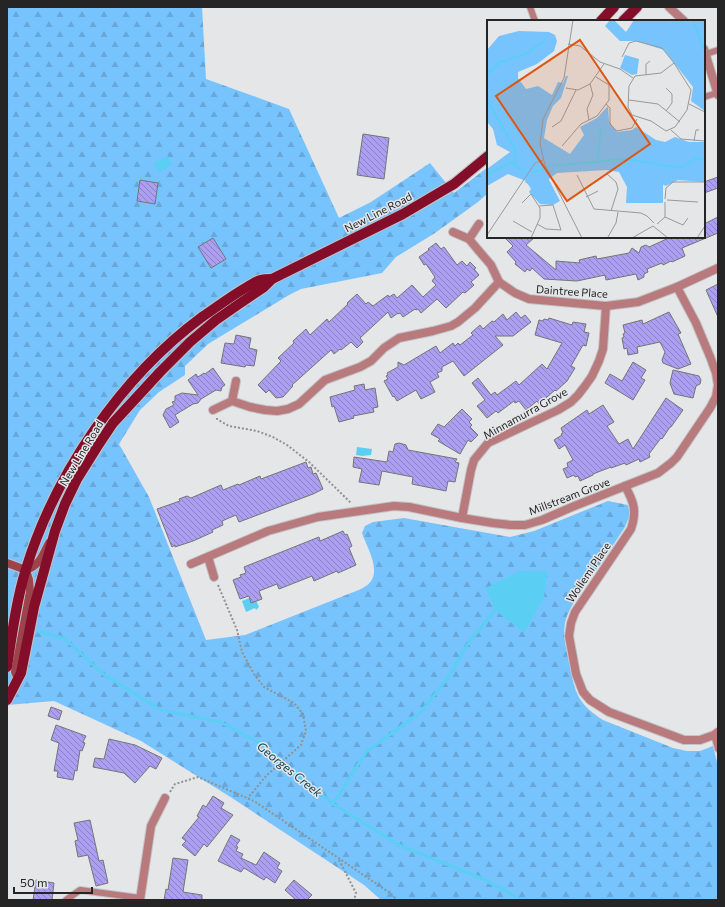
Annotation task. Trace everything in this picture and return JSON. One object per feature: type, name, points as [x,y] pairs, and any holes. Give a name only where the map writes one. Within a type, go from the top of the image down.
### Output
[{"type":"main road","points":[[602,20],[614,7]]},
{"type":"main road","points":[[625,20],[636,7]]},
{"type":"main road","name":"New Line Road","points":[[7,701],[22,673],[34,607],[55,531],[65,504],[77,479],[113,423],[190,342],[216,320],[264,287],[272,279],[403,214],[454,184],[487,157]]},
{"type":"main road","name":"New Line Road","points":[[7,667],[17,608],[26,570],[39,533],[56,494],[71,465],[104,417],[136,378],[166,348],[192,325],[226,300],[259,280],[272,279]]},
{"type":"main road","points":[[7,563],[26,570],[37,564],[55,531]]},
{"type":"main road","points":[[18,679],[16,672],[30,592],[26,570]]},
{"type":"street","points":[[669,7],[683,20]]},
{"type":"street","points":[[705,51],[718,94]]},
{"type":"street","points":[[469,239],[479,224]]},
{"type":"street","name":"Daintree Place","points":[[453,232],[469,239],[491,265],[499,282],[515,293],[530,299],[606,306],[638,302],[677,287],[718,268]]},
{"type":"street","points":[[213,410],[232,401],[265,410],[277,411],[288,409],[299,404],[325,380],[360,367],[371,361],[384,348],[399,338],[451,326],[458,322],[475,308],[499,282]]},
{"type":"street","name":"Millstream Grove","points":[[192,564],[268,531],[318,517],[394,506],[409,507],[462,518],[511,525],[526,525],[542,520],[658,473],[677,457],[710,408],[716,397],[718,385],[716,373],[696,323],[677,287]]},
{"type":"street","name":"Minnamurra Grove","points":[[462,518],[474,460],[488,443],[564,406],[578,395],[588,381],[599,361],[603,349],[606,306]]},
{"type":"street","points":[[232,401],[236,381]]},
{"type":"street","name":"Wollemi Place","points":[[625,486],[635,511],[634,520],[630,529],[575,612],[571,622],[569,636],[576,674],[582,692],[590,700],[609,712],[684,740],[700,740],[716,733]]},
{"type":"street","points":[[208,557],[214,577]]},
{"type":"street","points":[[140,899],[151,826],[166,798]]},
{"type":"lane","points":[[530,7],[535,20]]},
{"type":"lane","points":[[705,51],[718,50]]},
{"type":"lane","points":[[705,97],[718,94]]},
{"type":"lane","points":[[716,733],[718,749]]},
{"type":"lane","points":[[66,900],[80,890],[140,899]]},
{"type":"path","points":[[213,410],[217,420],[229,426],[257,430],[287,445],[309,462],[360,511]]},
{"type":"path","points":[[214,577],[237,630],[242,652],[254,674],[264,687],[294,703],[303,714],[306,731],[301,745],[266,776],[248,798]]},
{"type":"path","points":[[166,798],[175,784],[198,777],[248,798],[390,893],[398,900]]},
{"type":"path","points":[[339,859],[356,893],[354,900]]},
{"type":"green space","points":[[7,7],[202,7],[206,79],[289,109],[339,218],[371,202],[430,163],[454,193],[487,168],[487,194],[435,233],[396,257],[382,273],[301,289],[208,344],[185,366],[185,375],[159,392],[140,410],[119,444],[149,497],[206,640],[245,635],[357,591],[366,586],[374,575],[374,568],[373,561],[362,533],[365,526],[373,522],[404,518],[510,537],[534,531],[608,501],[628,505],[630,515],[625,527],[575,600],[566,619],[564,632],[573,679],[577,693],[584,705],[603,720],[673,748],[687,751],[700,751],[713,746],[718,766],[718,900],[381,900],[364,885],[232,798],[141,741],[54,701],[7,705]]},
{"type":"shaded area","points":[[168,156],[172,165],[159,172],[154,163]]},
{"type":"shaded area","points":[[357,447],[372,449],[371,455],[356,455]]},
{"type":"shaded area","points":[[520,571],[547,572],[544,598],[524,633],[495,610],[486,588]]},
{"type":"shaded area","points":[[254,596],[259,607],[256,610],[255,608],[246,612],[242,601]]},
{"type":"building","points":[[363,134],[389,138],[384,179],[357,175]]},
{"type":"building","points":[[718,177],[718,188],[705,193],[705,182]]},
{"type":"building","points":[[140,180],[158,183],[155,204],[137,201]]},
{"type":"building","points":[[718,217],[718,233],[682,248],[685,256],[672,262],[671,261],[663,265],[662,263],[647,269],[648,272],[644,274],[644,277],[638,280],[636,274],[606,280],[605,275],[577,281],[544,279],[532,268],[530,271],[527,269],[525,272],[515,264],[516,262],[507,252],[513,246],[505,238],[534,238],[526,245],[556,270],[556,261],[580,263],[579,260],[596,256],[597,259],[629,253],[632,248],[639,253],[641,247],[646,245],[649,247],[669,238],[705,238],[705,224]]},
{"type":"building","points":[[213,238],[226,259],[211,268],[198,247]]},
{"type":"building","points":[[436,243],[441,249],[444,247],[457,265],[462,261],[467,266],[470,262],[476,268],[474,269],[479,275],[471,282],[474,285],[465,293],[463,292],[446,308],[437,299],[421,313],[418,309],[415,309],[403,317],[400,313],[398,313],[391,318],[388,312],[360,338],[363,342],[357,348],[351,342],[334,354],[331,350],[292,385],[293,386],[283,397],[276,398],[269,390],[266,393],[258,385],[281,361],[278,358],[294,343],[294,340],[306,329],[310,335],[327,319],[329,322],[357,294],[366,304],[368,302],[373,306],[388,295],[389,297],[394,294],[397,298],[412,285],[423,297],[436,285],[432,281],[435,277],[419,257]]},
{"type":"building","points":[[718,284],[718,317],[706,290]]},
{"type":"building","points":[[516,312],[521,318],[525,315],[531,322],[513,336],[495,336],[503,345],[464,376],[453,361],[442,367],[442,371],[437,373],[439,377],[430,382],[435,392],[421,399],[416,390],[397,401],[394,396],[393,397],[384,381],[388,379],[386,376],[388,375],[387,373],[398,367],[398,362],[404,365],[436,346],[440,353],[453,343],[455,346],[458,343],[460,345],[473,335],[471,333],[480,325],[483,329],[503,314],[507,320]]},
{"type":"building","points":[[669,312],[681,333],[678,334],[691,364],[678,369],[663,363],[662,360],[665,352],[660,342],[637,347],[638,353],[628,355],[627,348],[624,349],[622,338],[624,337],[623,334],[625,333],[623,325],[642,320],[643,324]]},
{"type":"building","points":[[549,318],[572,325],[573,322],[586,324],[584,332],[589,333],[586,346],[583,345],[571,366],[575,368],[567,381],[539,404],[537,401],[526,410],[519,401],[515,403],[514,401],[498,413],[496,411],[487,418],[477,406],[485,400],[472,383],[478,378],[491,395],[495,392],[497,395],[516,381],[519,385],[542,364],[547,369],[562,343],[535,335],[539,320],[548,320]]},
{"type":"building","points":[[236,335],[251,338],[249,348],[257,350],[254,366],[246,365],[245,367],[221,363],[225,343],[234,344]]},
{"type":"building","points":[[633,362],[646,370],[641,378],[645,380],[633,400],[605,383],[610,374],[622,381]]},
{"type":"building","points":[[213,368],[225,385],[222,387],[221,391],[216,390],[201,399],[198,403],[193,404],[175,415],[179,422],[170,428],[163,415],[166,409],[174,405],[172,402],[175,401],[175,396],[182,393],[198,395],[188,380],[196,374],[198,377],[204,373],[205,374]]},
{"type":"building","points":[[673,370],[699,376],[701,380],[700,384],[696,386],[693,398],[674,394],[670,383]]},
{"type":"building","points":[[364,384],[365,390],[375,388],[378,407],[373,408],[374,412],[353,416],[354,418],[339,422],[334,406],[332,407],[330,397],[355,390],[354,386]]},
{"type":"building","points":[[666,398],[683,410],[649,454],[650,457],[640,462],[639,459],[626,465],[625,463],[611,467],[580,481],[578,476],[575,477],[574,475],[567,478],[563,469],[568,467],[567,463],[573,460],[565,445],[559,449],[554,440],[562,435],[561,434],[563,433],[561,428],[587,410],[589,414],[603,405],[614,422],[607,426],[619,444],[628,439],[633,449]]},
{"type":"building","points":[[462,409],[472,419],[469,422],[472,425],[470,427],[478,435],[471,442],[468,440],[460,454],[438,441],[440,439],[431,434],[438,424],[444,427]]},
{"type":"building","points":[[399,443],[406,445],[408,450],[457,459],[455,462],[459,463],[455,482],[448,481],[446,491],[412,484],[413,477],[382,471],[379,485],[359,482],[362,469],[353,467],[354,457],[387,462],[389,451],[393,452],[395,444]]},
{"type":"building","points":[[306,462],[308,468],[311,467],[313,474],[316,473],[323,489],[239,522],[236,515],[222,521],[223,525],[212,530],[213,532],[193,541],[172,547],[157,509],[180,501],[179,499],[187,496],[191,498],[221,485],[223,490],[260,476],[261,479]]},
{"type":"building","points":[[343,531],[345,535],[347,534],[352,546],[349,548],[356,565],[314,581],[312,576],[279,589],[277,584],[259,591],[262,599],[251,603],[249,596],[240,599],[233,580],[246,573],[244,567],[319,537],[320,541]]},
{"type":"building","points":[[51,707],[62,711],[59,720],[48,716]]},
{"type":"building","points":[[56,725],[86,736],[83,742],[85,743],[82,751],[80,750],[77,771],[75,770],[73,780],[57,777],[58,771],[54,771],[59,743],[51,740]]},
{"type":"building","points":[[109,739],[135,745],[162,758],[156,769],[150,766],[135,783],[124,773],[93,767],[95,758],[104,759]]},
{"type":"building","points":[[213,796],[224,803],[221,808],[233,815],[207,847],[204,844],[195,856],[182,845],[186,841],[182,838],[199,817],[197,816],[203,805],[206,807]]},
{"type":"building","points":[[90,820],[99,861],[103,860],[108,883],[96,886],[88,855],[78,857],[75,841],[78,840],[74,823]]},
{"type":"building","points":[[231,835],[240,840],[236,846],[238,847],[236,851],[243,854],[241,858],[256,865],[264,852],[280,863],[277,868],[282,871],[275,883],[266,877],[264,880],[244,868],[241,872],[218,861]]},
{"type":"building","points":[[173,858],[188,860],[183,892],[202,895],[202,900],[164,900],[166,889],[168,890]]},
{"type":"building","points":[[36,880],[54,883],[52,900],[33,900]]},
{"type":"building","points":[[294,880],[312,895],[307,900],[296,900],[285,890]]},
{"type":"waterway","points":[[333,804],[366,752],[421,712],[450,675],[467,645],[495,610]]},
{"type":"waterway","name":"Georges Creek","points":[[39,632],[64,638],[103,674],[161,710],[220,722],[260,743],[333,804],[399,845],[483,879],[522,900]]}]
